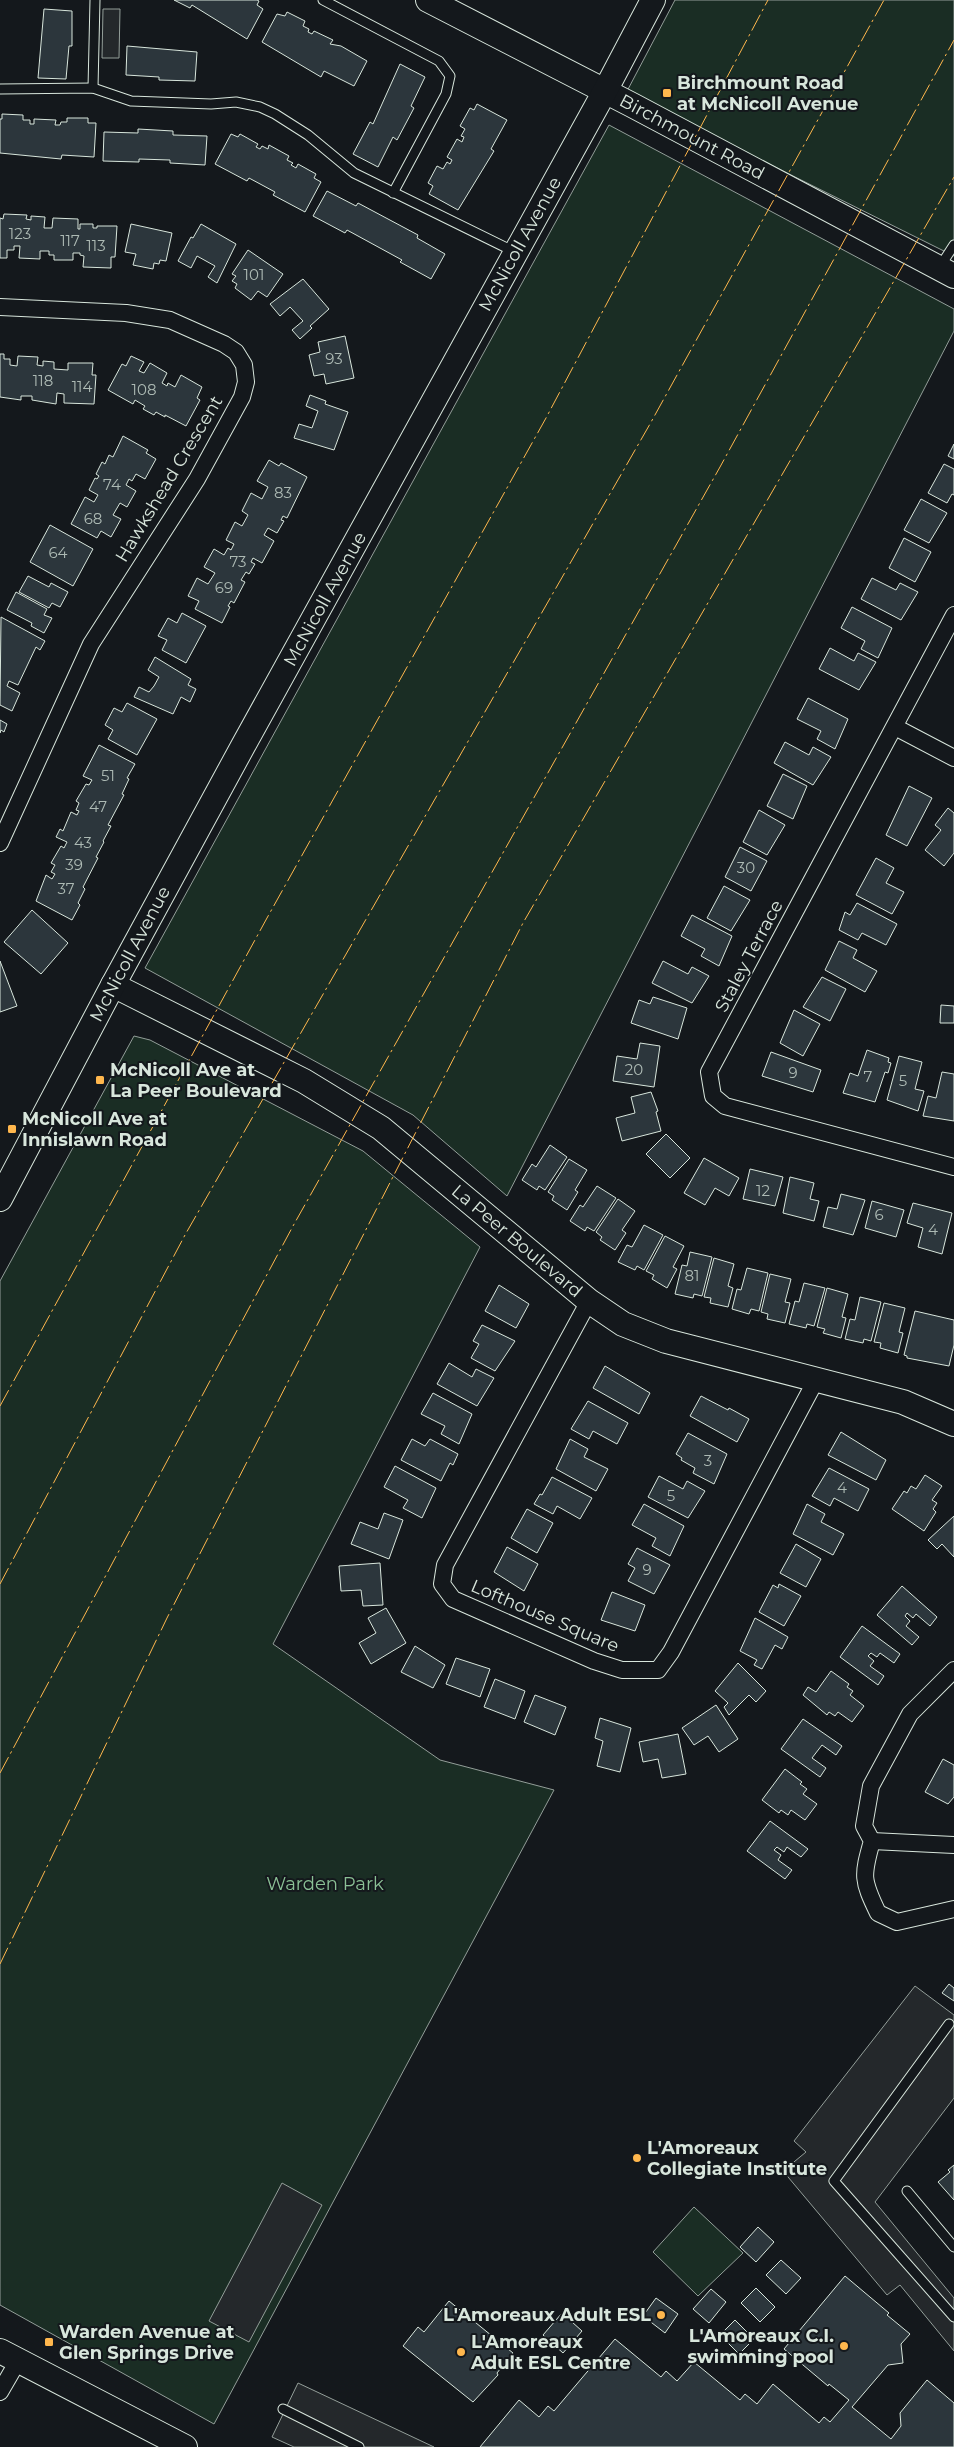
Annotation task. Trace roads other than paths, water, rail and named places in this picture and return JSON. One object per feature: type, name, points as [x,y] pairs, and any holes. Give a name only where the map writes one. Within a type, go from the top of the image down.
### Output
[{"type":"main road","name":"Birchmount Road","points":[[428,0],[605,91],[946,272]]},
{"type":"main road","name":"McNicoll Avenue","points":[[0,1199],[113,984],[605,91],[652,0]]},
{"type":"main road","name":"La Peer Boulevard","points":[[113,984],[304,1081],[381,1128],[589,1302],[623,1324],[666,1341],[903,1402],[954,1424]]},
{"type":"main road","points":[[9,2356],[185,2447]]},
{"type":"street","name":"Hawkshead Crescent","points":[[0,307],[126,313],[170,320],[224,344],[236,352],[244,365],[246,382],[242,397],[197,479],[91,644],[0,843]]},
{"type":"street","name":"Staley Terrace","points":[[954,615],[709,1072],[713,1096],[725,1106],[954,1166]]},
{"type":"street","points":[[895,727],[954,758]]},
{"type":"street","name":"Lofthouse Square","points":[[589,1302],[445,1565],[442,1584],[453,1599],[594,1661],[622,1670],[658,1670],[672,1652],[816,1380]]},
{"type":"street","points":[[954,1670],[910,1714],[871,1786],[864,1826],[872,1841],[864,1871],[868,1892],[878,1913],[897,1922],[954,1909]]},
{"type":"street","points":[[872,1841],[954,1845]]},
{"type":"street","points":[[0,2392],[9,2356]]},
{"type":"lane","points":[[93,88],[96,0]]},
{"type":"lane","points":[[323,0],[440,61],[450,76],[446,94],[393,193]]},
{"type":"lane","points":[[0,89],[93,88],[131,101],[211,104],[236,102],[260,107],[275,114],[308,135],[354,173],[515,252]]},
{"type":"lane","points":[[946,272],[954,245]]},
{"type":"lane","points":[[949,2024],[834,2181],[954,2317]]},
{"type":"lane","points":[[906,2191],[954,2247]]},
{"type":"lane","points":[[283,2408],[359,2447]]},
{"type":"place","name":"Birchmount Road at McNicoll Avenue","points":[[667,93]]},
{"type":"place","name":"McNicoll Ave at La Peer Boulevard","points":[[100,1080]]},
{"type":"place","name":"McNicoll Ave at Innislawn Road","points":[[12,1129]]},
{"type":"place","name":"L'Amoreaux Collegiate Institute","points":[[637,2158]]},
{"type":"place","name":"L'Amoreaux Adult ESL","points":[[661,2315]]},
{"type":"place","name":"Warden Avenue at Glen Springs Drive","points":[[49,2342]]},
{"type":"place","name":"L'Amoreaux C.I. swimming pool","points":[[844,2346]]},
{"type":"place","name":"L'Amoreaux Adult ESL Centre","points":[[461,2352]]},
{"type":"park label","name":"Warden Park","points":[[325,1884]]}]
